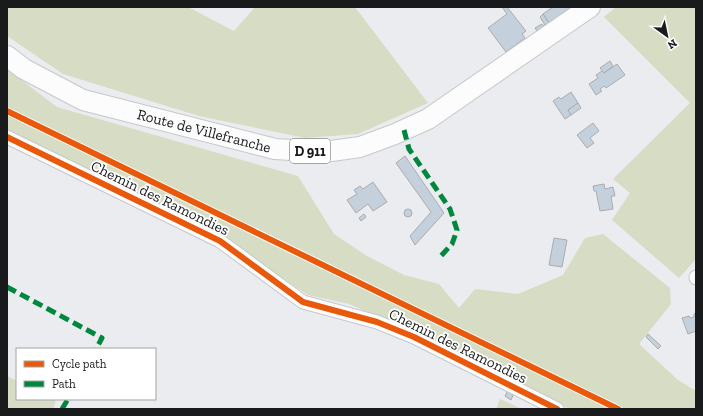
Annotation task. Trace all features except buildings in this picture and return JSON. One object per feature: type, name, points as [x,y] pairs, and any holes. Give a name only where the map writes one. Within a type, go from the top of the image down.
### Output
[{"type":"main road","name":"Route de Villefranche","points":[[7,56],[24,69],[83,100],[275,149],[324,152],[360,147],[396,134],[428,119],[590,7]]},
{"type":"street","name":"Chemin des Ramondies","points":[[7,137],[220,241],[303,302],[377,322],[414,337],[557,409]]},
{"type":"green space","points":[[7,7],[188,7],[234,31],[255,7],[355,7],[428,103],[358,134],[305,138],[199,116],[63,74],[7,36]]},
{"type":"green space","points":[[616,7],[696,7],[696,259],[679,278],[612,220],[630,193],[613,179],[690,103],[604,17]]},
{"type":"green space","points":[[7,69],[57,107],[298,176],[334,234],[367,256],[404,275],[439,284],[459,308],[475,289],[518,294],[563,275],[585,238],[603,234],[670,288],[671,304],[639,344],[678,380],[696,391],[696,409],[569,409],[462,353],[349,304],[308,295],[228,242],[7,131]]},
{"type":"green space","points":[[7,376],[16,380],[16,400],[56,401],[53,409],[7,409]]},
{"type":"green space","points":[[500,399],[522,409],[496,409]]},
{"type":"marked path","points":[[404,130],[409,149],[450,209],[457,230],[452,244],[440,257]]},
{"type":"marked path","points":[[7,287],[102,338],[97,348]]},
{"type":"marked path","points":[[62,409],[67,400]]},
{"type":"cycle path","points":[[7,111],[618,409]]},
{"type":"cycle path","points":[[7,137],[220,241],[303,302],[377,322],[414,337],[557,409]]}]
